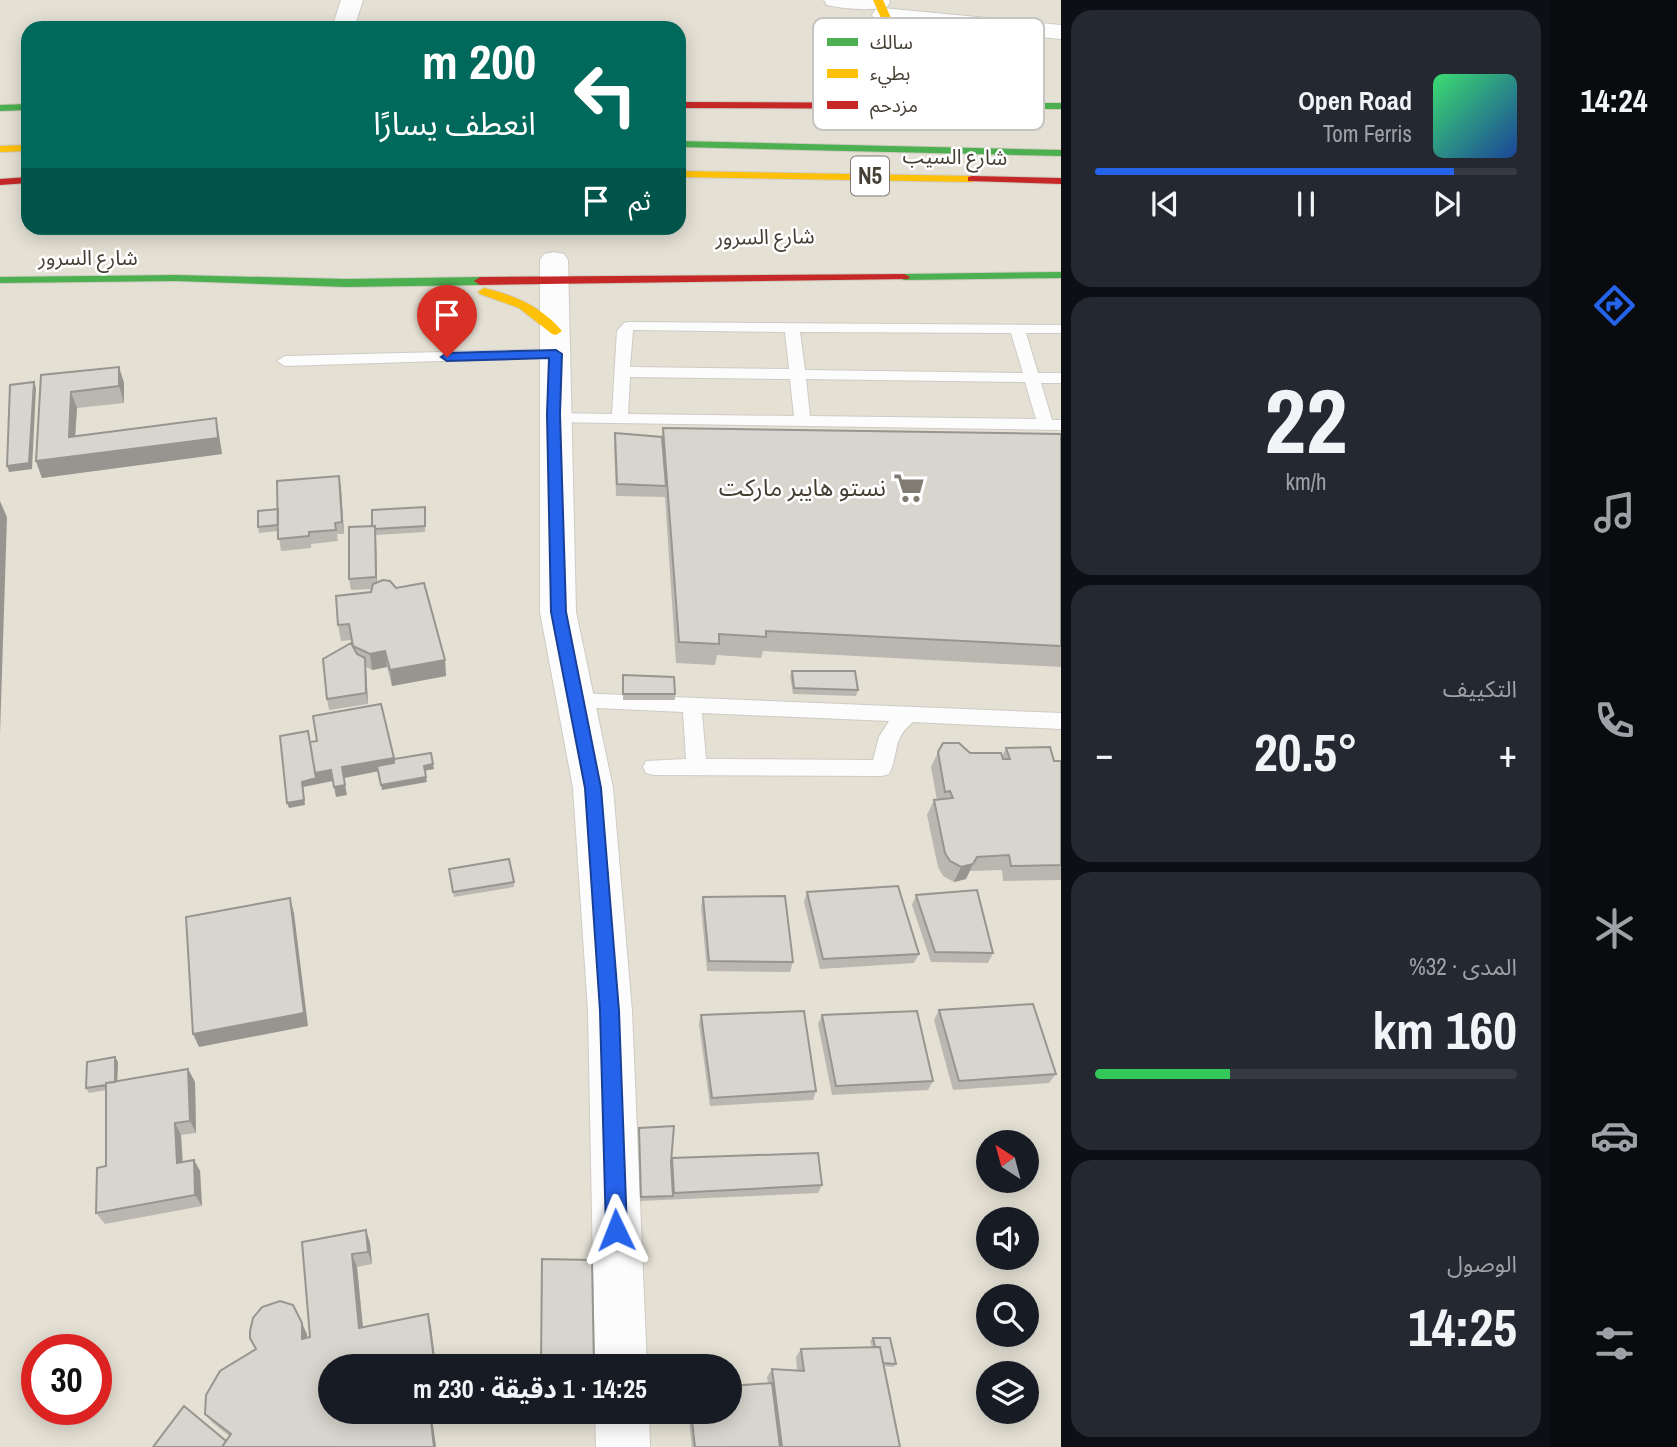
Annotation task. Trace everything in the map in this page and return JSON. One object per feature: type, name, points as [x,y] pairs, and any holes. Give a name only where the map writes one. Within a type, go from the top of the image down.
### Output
[{"type":"main road","points":[[686,105],[813,104]]},
{"type":"main road","points":[[0,107],[21,107]]},
{"type":"main road","points":[[686,133],[925,133]]},
{"type":"main road","name":"شارع السيب","points":[[686,144],[1061,153]]},
{"type":"main road","points":[[0,147],[21,146]]},
{"type":"main road","name":"شارع السيب","points":[[686,174],[1061,181]]},
{"type":"main road","points":[[0,181],[21,180]]},
{"type":"main road","name":"شارع السرور","points":[[176,278],[334,265]]},
{"type":"main road","name":"شارع السرور","points":[[0,280],[176,278],[346,283],[554,265],[758,278],[1061,275]]},
{"type":"main road","points":[[758,278],[795,288],[1061,283]]},
{"type":"main road","points":[[346,283],[386,291],[473,290],[505,295],[531,306],[556,342]]},
{"type":"street","points":[[345,21],[352,0]]},
{"type":"street","points":[[835,0],[964,18]]},
{"type":"street","points":[[554,265],[558,612],[593,788],[610,1011],[621,1354]]},
{"type":"street","points":[[622,1424],[623,1447]]},
{"type":"lane","points":[[620,419],[624,331],[629,326],[1061,329]]},
{"type":"lane","points":[[792,327],[803,422]]},
{"type":"lane","points":[[554,418],[1054,425],[1030,377],[1017,329]]},
{"type":"lane","points":[[285,361],[556,342]]},
{"type":"lane","points":[[623,372],[1061,378]]},
{"type":"lane","points":[[576,699],[1061,721]]},
{"type":"lane","points":[[692,705],[697,768]]},
{"type":"lane","points":[[653,767],[882,768],[884,743],[893,727],[910,714]]},
{"type":"shaded area","points":[[0,0],[1061,0],[1061,1447],[0,1447]]},
{"type":"building","points":[[119,367],[119,386],[71,392],[69,437],[216,418],[218,438],[36,461],[41,375]]},
{"type":"building","points":[[34,382],[29,463],[7,466],[10,385]]},
{"type":"building","points":[[663,428],[1061,434],[1061,646],[766,631],[766,637],[719,634],[719,644],[679,642]]},
{"type":"building","points":[[615,433],[662,437],[666,486],[617,484]]},
{"type":"building","points":[[339,476],[342,522],[335,523],[336,530],[309,532],[309,536],[278,539],[277,481]]},
{"type":"building","points":[[425,507],[425,526],[375,529],[375,526],[372,526],[372,510]]},
{"type":"building","points":[[278,509],[278,525],[258,527],[258,511]]},
{"type":"building","points":[[375,526],[376,577],[349,579],[349,527]]},
{"type":"building","points":[[383,580],[390,581],[396,588],[424,583],[445,660],[390,670],[385,651],[370,654],[353,646],[349,624],[338,625],[336,596],[371,592],[373,584]]},
{"type":"building","points":[[351,643],[357,654],[365,658],[366,693],[327,699],[323,659]]},
{"type":"building","points":[[792,671],[855,671],[858,690],[794,688]]},
{"type":"building","points":[[623,675],[674,677],[675,694],[623,694]]},
{"type":"building","points":[[381,704],[394,758],[342,767],[345,785],[334,787],[331,770],[315,773],[310,742],[317,741],[313,716]]},
{"type":"building","points":[[308,731],[316,778],[302,782],[304,800],[287,803],[280,736]]},
{"type":"building","points":[[943,743],[959,743],[970,753],[1001,753],[1003,759],[1010,759],[1006,748],[1050,747],[1054,761],[1061,761],[1061,865],[1011,866],[1009,855],[977,857],[973,864],[961,867],[950,861],[945,853],[934,800],[953,798],[950,791],[945,792],[938,752]]},
{"type":"building","points":[[431,753],[433,764],[424,766],[426,777],[381,785],[377,766],[394,763],[394,759]]},
{"type":"building","points":[[509,859],[514,882],[453,892],[449,869]]},
{"type":"building","points":[[898,886],[919,954],[823,959],[807,892]]},
{"type":"building","points":[[977,890],[993,953],[935,952],[916,895]]},
{"type":"building","points":[[785,896],[793,962],[709,961],[703,897]]},
{"type":"building","points":[[290,898],[304,1013],[193,1034],[186,917]]},
{"type":"building","points":[[1033,1004],[1056,1074],[959,1081],[939,1010]]},
{"type":"building","points":[[804,1011],[816,1091],[712,1098],[701,1015]]},
{"type":"building","points":[[917,1011],[933,1081],[836,1086],[822,1015]]},
{"type":"building","points":[[115,1057],[115,1082],[86,1088],[87,1062]]},
{"type":"building","points":[[188,1069],[190,1121],[175,1123],[177,1163],[194,1160],[195,1195],[96,1213],[97,1168],[106,1166],[106,1083]]},
{"type":"building","points":[[674,1126],[671,1162],[673,1196],[641,1197],[639,1128]]},
{"type":"building","points":[[818,1153],[822,1185],[674,1193],[672,1158]]},
{"type":"building","points":[[366,1230],[368,1252],[352,1254],[359,1328],[428,1314],[433,1354],[318,1354],[318,1424],[431,1424],[434,1447],[222,1447],[231,1434],[205,1414],[206,1395],[220,1371],[256,1349],[250,1338],[253,1318],[262,1307],[280,1301],[293,1305],[302,1323],[302,1339],[310,1337],[302,1242]]},
{"type":"building","points":[[542,1259],[592,1260],[594,1354],[541,1354]]},
{"type":"building","points":[[873,1338],[890,1338],[896,1364],[883,1363],[880,1347],[875,1347]]},
{"type":"building","points":[[880,1347],[900,1447],[782,1447],[772,1369],[804,1371],[801,1349]]},
{"type":"building","points":[[772,1383],[780,1447],[695,1447],[692,1424],[742,1424],[742,1385]]},
{"type":"building","points":[[184,1406],[226,1441],[222,1447],[153,1447]]},
{"type":"traffic: fast","points":[[1044,106],[1061,106]]},
{"type":"traffic: fast","points":[[0,108],[21,107]]},
{"type":"traffic: fast","points":[[686,144],[1061,153]]},
{"type":"traffic: fast","points":[[904,277],[1061,275]]},
{"type":"traffic: fast","points":[[0,280],[176,278],[346,283],[480,281]]},
{"type":"traffic: slow","points":[[878,0],[886,18]]},
{"type":"traffic: slow","points":[[0,149],[21,148]]},
{"type":"traffic: slow","points":[[686,174],[972,179]]},
{"type":"traffic: slow","points":[[484,292],[505,297],[523,306],[556,331]]},
{"type":"traffic: jam","points":[[686,105],[813,106]]},
{"type":"traffic: jam","points":[[972,179],[1061,181]]},
{"type":"traffic: jam","points":[[0,182],[21,180]]},
{"type":"traffic: jam","points":[[480,281],[904,277]]},
{"type":"place","name":"نستو هايبر ماركت","points":[[909,488]]},
{"type":"route","points":[[447,357],[556,354],[554,414],[558,612],[593,788],[610,1011],[616,1230]]}]
